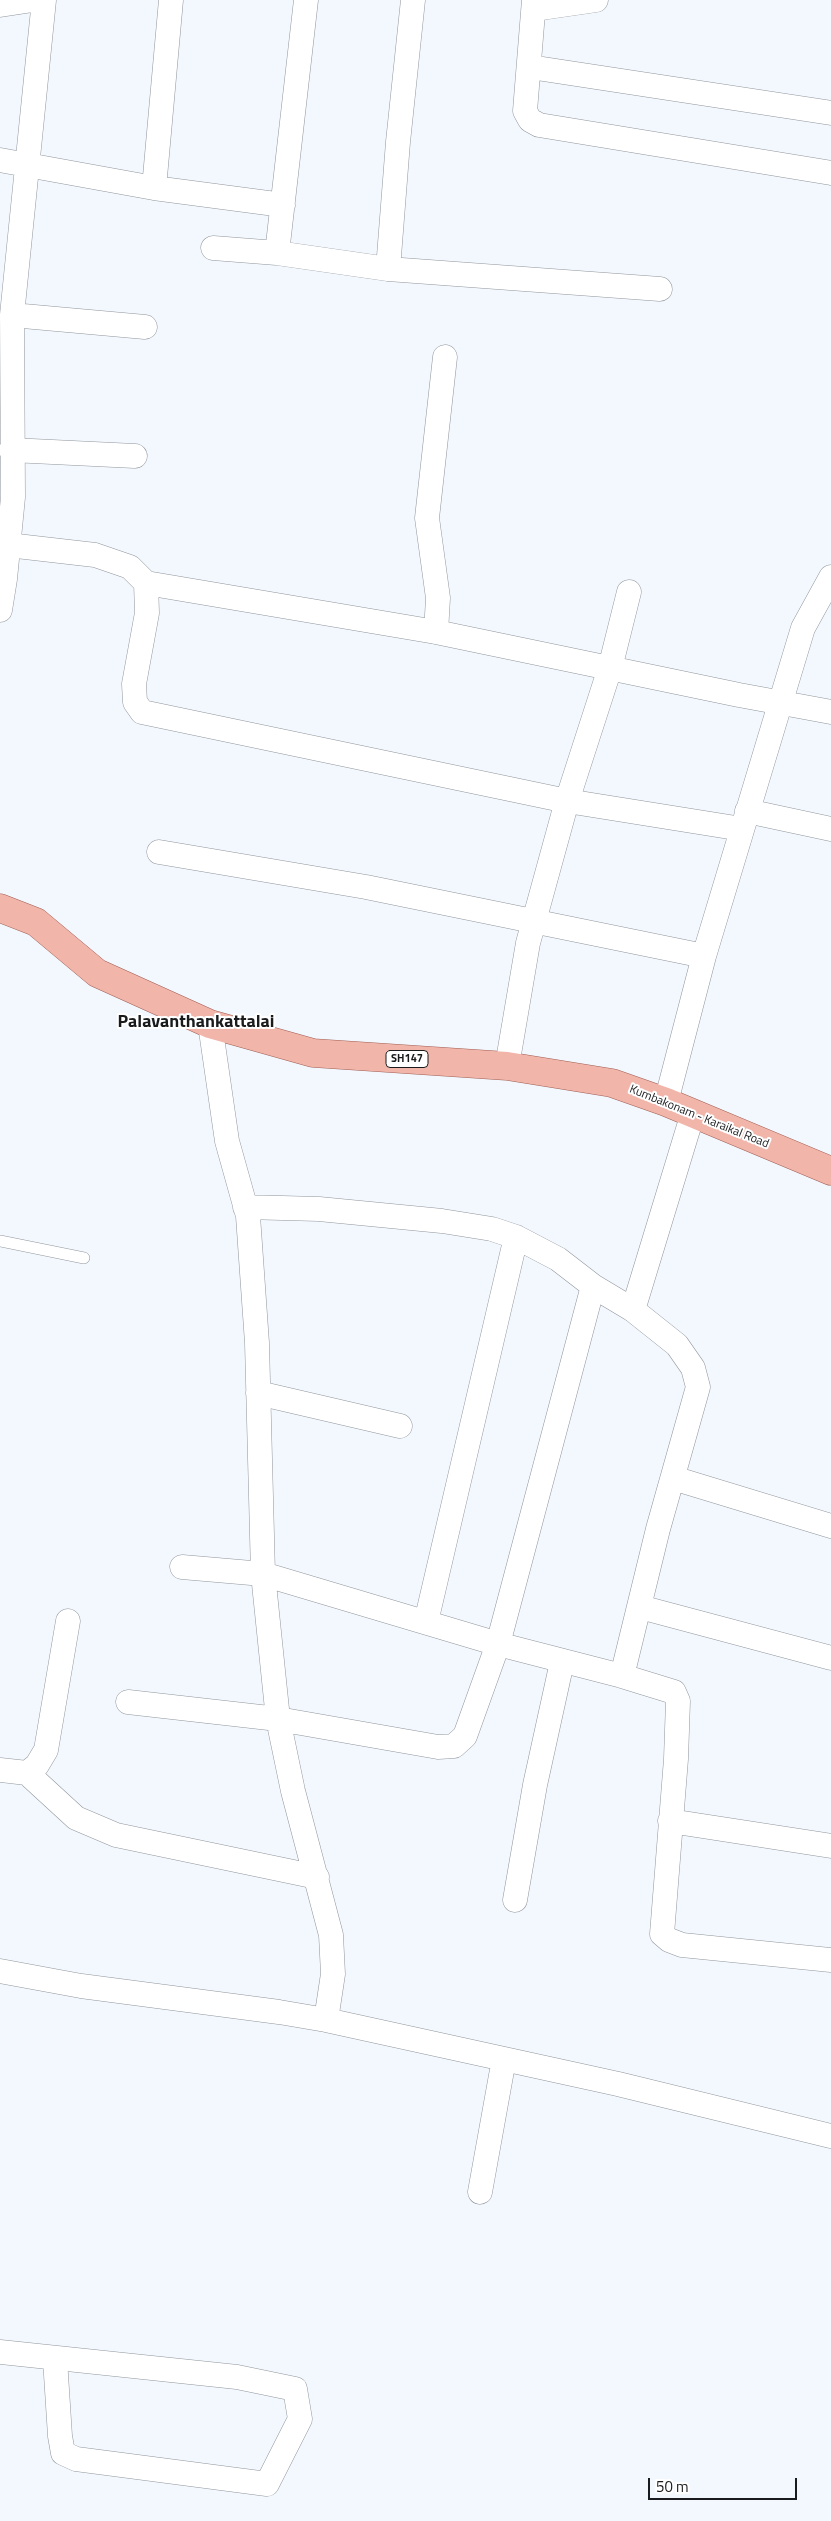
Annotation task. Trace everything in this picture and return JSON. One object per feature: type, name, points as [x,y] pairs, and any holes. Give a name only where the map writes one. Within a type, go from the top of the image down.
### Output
[{"type":"main road","name":"Kumbakonam - Karaikal Road","points":[[0,908],[36,922],[98,973],[210,1024],[313,1053],[507,1066],[612,1083],[666,1102],[831,1171]]},
{"type":"street","points":[[0,5],[33,0]]},
{"type":"street","points":[[0,606],[13,497],[11,450],[12,315],[44,0]]},
{"type":"street","points":[[154,188],[171,0]]},
{"type":"street","points":[[277,253],[306,0]]},
{"type":"street","points":[[388,269],[398,142],[413,0]]},
{"type":"street","points":[[596,0],[534,4],[525,111],[530,120],[539,125],[831,173]]},
{"type":"street","points":[[530,67],[831,113]]},
{"type":"street","points":[[0,160],[154,188],[283,205]]},
{"type":"street","points":[[213,248],[277,253],[388,269],[660,289]]},
{"type":"street","points":[[12,315],[145,327]]},
{"type":"street","points":[[436,632],[438,598],[427,518],[445,357]]},
{"type":"street","points":[[11,450],[135,456]]},
{"type":"street","points":[[8,545],[95,555],[130,567],[146,583],[436,632],[831,712]]},
{"type":"street","points":[[146,583],[147,613],[134,684],[135,702],[142,712],[567,801],[831,829]]},
{"type":"street","points":[[666,1102],[704,956],[803,628],[827,591]]},
{"type":"street","points":[[507,1066],[528,943],[567,801],[610,668],[629,592]]},
{"type":"street","points":[[159,852],[366,887],[704,956]]},
{"type":"street","points":[[210,1024],[227,1141],[248,1216],[256,1333],[263,1574],[278,1718],[293,1792],[331,1935],[333,1974],[326,2020]]},
{"type":"street","points":[[633,1310],[693,1113]]},
{"type":"street","points":[[245,1207],[319,1209],[433,1220],[492,1229],[516,1237],[558,1259],[593,1286],[633,1310],[677,1345],[693,1368],[698,1387],[622,1676]]},
{"type":"street","points":[[426,1622],[516,1237]]},
{"type":"street","points":[[128,1702],[278,1718],[438,1748],[454,1746],[465,1736],[498,1644],[593,1286]]},
{"type":"street","points":[[258,1393],[400,1426]]},
{"type":"street","points":[[673,1478],[831,1526]]},
{"type":"street","points":[[182,1567],[263,1574],[498,1644],[622,1676],[674,1692],[678,1701],[676,1759],[661,1923],[662,1934],[669,1940],[682,1944],[831,1960]]},
{"type":"street","points":[[640,1607],[831,1658]]},
{"type":"street","points":[[27,1773],[37,1766],[46,1750],[68,1621]]},
{"type":"street","points":[[515,1900],[535,1785],[562,1662]]},
{"type":"street","points":[[0,1770],[27,1773],[76,1818],[116,1835],[317,1877]]},
{"type":"street","points":[[670,1821],[831,1846]]},
{"type":"street","points":[[0,1971],[81,1986],[326,2020],[504,2059],[831,2136]]},
{"type":"street","points":[[480,2192],[504,2059]]},
{"type":"street","points":[[0,2352],[55,2358],[237,2378],[295,2389],[300,2419],[268,2484],[76,2459],[63,2453],[60,2436],[55,2358]]},
{"type":"lane","points":[[0,1241],[84,1258]]},
{"type":"district","name":"Palavanthankattalai","points":[[196,1023]]}]
